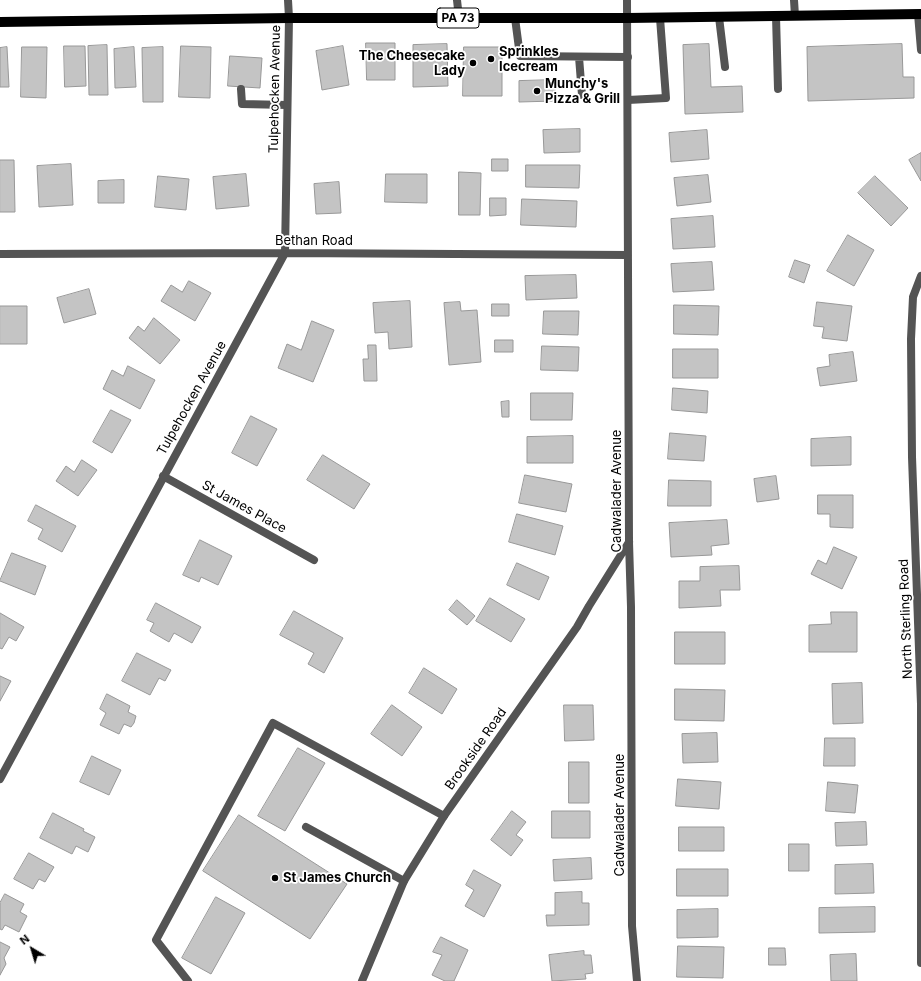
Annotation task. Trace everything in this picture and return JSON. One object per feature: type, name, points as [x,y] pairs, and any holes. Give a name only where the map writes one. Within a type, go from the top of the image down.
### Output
[{"type":"main road","name":"PA 73","points":[[0,22],[288,18],[660,18],[920,14]]},
{"type":"street","name":"Tulpehocken Avenue","points":[[0,778],[285,253],[288,0]]},
{"type":"street","points":[[457,0],[459,18]]},
{"type":"street","name":"Cadwalader Avenue","points":[[627,0],[632,926],[637,981]]},
{"type":"street","points":[[794,0],[795,16]]},
{"type":"street","points":[[920,14],[921,50]]},
{"type":"street","points":[[776,16],[778,89]]},
{"type":"street","points":[[720,17],[725,67]]},
{"type":"street","points":[[515,18],[520,56],[628,57]]},
{"type":"street","points":[[628,100],[666,98],[660,18]]},
{"type":"street","points":[[579,57],[582,95]]},
{"type":"street","points":[[241,89],[242,104],[287,105]]},
{"type":"street","name":"Bethan Road","points":[[0,254],[285,253],[628,255]]},
{"type":"street","name":"North Sterling Road","points":[[921,276],[913,297],[911,339],[912,457],[921,704],[921,963]]},
{"type":"street","points":[[912,457],[921,456]]},
{"type":"street","name":"St James Place","points":[[163,476],[314,560]]},
{"type":"street","name":"Brookside Road","points":[[362,981],[404,881],[444,816],[577,627],[629,542]]},
{"type":"street","points":[[188,981],[156,940],[273,723],[444,816]]},
{"type":"street","points":[[306,827],[404,881]]},
{"type":"building","points":[[366,43],[395,43],[395,80],[367,80]]},
{"type":"building","points":[[447,44],[448,86],[413,87],[413,45]]},
{"type":"building","points":[[709,44],[711,87],[742,86],[743,112],[685,114],[683,45]]},
{"type":"building","points":[[902,44],[903,77],[914,77],[914,98],[808,101],[807,47]]},
{"type":"building","points":[[107,45],[108,95],[89,95],[88,46]]},
{"type":"building","points":[[64,46],[85,46],[86,86],[65,87]]},
{"type":"building","points":[[181,46],[211,47],[210,98],[179,97]]},
{"type":"building","points":[[343,46],[349,85],[322,90],[316,51]]},
{"type":"building","points":[[7,47],[9,87],[0,87],[0,48]]},
{"type":"building","points":[[22,47],[47,47],[46,98],[21,97]]},
{"type":"building","points":[[134,47],[136,87],[115,88],[114,49]]},
{"type":"building","points":[[163,47],[163,102],[143,102],[142,48]]},
{"type":"building","points":[[464,47],[502,47],[502,96],[463,96]]},
{"type":"building","points":[[230,56],[262,58],[260,88],[228,86]]},
{"type":"building","name":"Munchy's Pizza & Grill","points":[[555,80],[555,101],[519,102],[519,81]]},
{"type":"building","points":[[580,129],[580,152],[544,153],[543,130]]},
{"type":"building","points":[[707,130],[709,159],[671,162],[669,133]]},
{"type":"building","points":[[921,153],[921,181],[909,160]]},
{"type":"building","points":[[492,159],[508,159],[508,171],[492,171]]},
{"type":"building","points":[[0,160],[14,160],[15,212],[0,212]]},
{"type":"building","points":[[71,164],[73,205],[39,207],[37,166]]},
{"type":"building","points":[[526,165],[580,165],[579,188],[526,187]]},
{"type":"building","points":[[459,172],[481,173],[480,215],[459,215]]},
{"type":"building","points":[[246,174],[249,206],[216,209],[213,177]]},
{"type":"building","points":[[386,174],[427,174],[427,203],[385,202]]},
{"type":"building","points":[[708,175],[711,202],[677,206],[674,178]]},
{"type":"building","points":[[158,176],[189,179],[186,210],[155,207]]},
{"type":"building","points":[[875,176],[908,208],[891,226],[858,193]]},
{"type":"building","points":[[124,180],[124,203],[98,203],[98,181]]},
{"type":"building","points":[[339,182],[341,213],[316,214],[314,184]]},
{"type":"building","points":[[490,198],[506,198],[506,215],[490,216]]},
{"type":"building","points":[[522,199],[577,201],[576,227],[521,225]]},
{"type":"building","points":[[713,216],[715,247],[673,249],[671,219]]},
{"type":"building","points":[[848,235],[874,250],[854,286],[827,271]]},
{"type":"building","points":[[795,260],[810,265],[804,283],[789,277]]},
{"type":"building","points":[[712,262],[714,290],[673,292],[671,264]]},
{"type":"building","points":[[576,275],[577,298],[526,300],[525,276]]},
{"type":"building","points":[[189,281],[211,293],[195,321],[161,301],[171,285],[182,292]]},
{"type":"building","points":[[89,289],[96,314],[64,323],[57,298]]},
{"type":"building","points":[[410,301],[412,347],[389,349],[388,332],[375,333],[373,303]]},
{"type":"building","points":[[460,302],[461,311],[477,310],[481,362],[449,365],[444,303]]},
{"type":"building","points":[[817,302],[852,306],[847,341],[822,338],[824,327],[814,326]]},
{"type":"building","points":[[492,304],[509,304],[509,316],[492,316]]},
{"type":"building","points":[[674,305],[719,306],[718,335],[674,334]]},
{"type":"building","points":[[0,306],[27,306],[27,344],[0,344]]},
{"type":"building","points":[[544,311],[579,311],[578,335],[543,334]]},
{"type":"building","points":[[154,318],[180,340],[160,364],[129,338],[138,326],[144,331]]},
{"type":"building","points":[[312,321],[334,330],[313,382],[278,368],[287,344],[301,350]]},
{"type":"building","points":[[495,340],[513,340],[513,352],[495,352]]},
{"type":"building","points":[[368,345],[376,345],[377,381],[364,381],[363,359],[368,359]]},
{"type":"building","points":[[542,346],[579,347],[578,371],[541,370]]},
{"type":"building","points":[[673,349],[718,349],[718,378],[673,378]]},
{"type":"building","points":[[853,352],[857,381],[820,386],[817,368],[830,366],[829,355]]},
{"type":"building","points":[[128,366],[155,380],[140,409],[103,389],[112,370],[123,376]]},
{"type":"building","points":[[673,388],[708,391],[707,413],[672,410]]},
{"type":"building","points":[[531,393],[573,393],[572,420],[531,420]]},
{"type":"building","points":[[509,401],[509,417],[502,417],[501,402]]},
{"type":"building","points":[[111,410],[131,420],[112,453],[93,442]]},
{"type":"building","points":[[251,416],[277,429],[257,466],[232,453]]},
{"type":"building","points":[[670,433],[706,436],[704,461],[668,459]]},
{"type":"building","points":[[573,436],[573,463],[527,463],[527,437]]},
{"type":"building","points":[[851,437],[851,465],[811,466],[811,439]]},
{"type":"building","points":[[323,455],[370,484],[354,509],[307,480]]},
{"type":"building","points":[[82,460],[97,470],[78,496],[56,481],[66,466],[74,472]]},
{"type":"building","points":[[525,475],[572,484],[566,512],[519,503]]},
{"type":"building","points":[[776,476],[779,499],[757,502],[754,479]]},
{"type":"building","points":[[669,480],[711,481],[711,506],[668,506]]},
{"type":"building","points":[[818,495],[853,495],[853,528],[830,527],[830,514],[818,514]]},
{"type":"building","points":[[36,505],[76,526],[62,552],[38,539],[43,529],[28,521]]},
{"type":"building","points":[[517,514],[563,526],[555,555],[509,542]]},
{"type":"building","points":[[727,520],[729,544],[711,546],[712,555],[671,557],[669,523]]},
{"type":"building","points":[[200,540],[232,556],[218,585],[201,577],[199,582],[183,575]]},
{"type":"building","points":[[834,547],[857,557],[842,589],[811,574],[818,560],[826,564]]},
{"type":"building","points":[[12,553],[46,566],[35,595],[0,581]]},
{"type":"building","points":[[517,563],[549,577],[539,600],[507,585]]},
{"type":"building","points":[[739,566],[740,590],[720,590],[721,606],[679,608],[679,581],[700,581],[700,567]]},
{"type":"building","points":[[490,598],[525,619],[511,642],[476,621]]},
{"type":"building","points":[[457,600],[475,616],[467,625],[449,610]]},
{"type":"building","points":[[156,603],[201,627],[192,643],[174,633],[169,642],[150,631],[154,623],[147,620]]},
{"type":"building","points":[[294,611],[343,638],[324,673],[308,664],[314,653],[280,635]]},
{"type":"building","points":[[831,612],[857,612],[857,652],[809,652],[809,625],[831,624]]},
{"type":"building","points":[[0,613],[24,627],[16,641],[9,637],[2,649],[0,648]]},
{"type":"building","points":[[675,632],[725,632],[725,664],[675,664]]},
{"type":"building","points":[[137,653],[171,670],[165,681],[159,678],[150,695],[122,681]]},
{"type":"building","points":[[424,668],[457,689],[442,714],[409,693]]},
{"type":"building","points":[[0,676],[11,681],[0,701]]},
{"type":"building","points":[[862,683],[863,723],[833,724],[832,684]]},
{"type":"building","points":[[675,689],[725,690],[724,721],[675,720]]},
{"type":"building","points":[[107,694],[130,706],[128,712],[136,716],[131,727],[124,724],[119,734],[100,725],[106,713],[100,709]]},
{"type":"building","points":[[392,705],[422,727],[402,756],[371,734]]},
{"type":"building","points":[[564,705],[593,705],[594,740],[565,741]]},
{"type":"building","points":[[717,733],[718,762],[683,763],[682,734]]},
{"type":"building","points":[[825,738],[855,738],[855,766],[824,766]]},
{"type":"building","points":[[298,748],[325,763],[285,831],[258,816]]},
{"type":"building","points":[[92,756],[121,770],[109,795],[80,782]]},
{"type":"building","points":[[569,762],[589,762],[589,803],[569,803]]},
{"type":"building","points":[[678,779],[721,782],[719,809],[676,806]]},
{"type":"building","points":[[828,782],[858,785],[855,813],[826,811]]},
{"type":"building","points":[[512,811],[526,822],[516,835],[523,840],[511,856],[491,840]]},
{"type":"building","points":[[552,811],[590,811],[590,838],[552,838]]},
{"type":"building","points":[[53,813],[84,829],[83,831],[95,837],[88,852],[76,846],[72,854],[40,838]]},
{"type":"building","name":"St James Church","points":[[239,815],[347,884],[310,939],[203,871]]},
{"type":"building","points":[[866,822],[867,845],[836,846],[835,823]]},
{"type":"building","points":[[679,827],[724,827],[724,851],[679,851]]},
{"type":"building","points":[[789,844],[809,844],[809,871],[789,871]]},
{"type":"building","points":[[29,853],[54,867],[45,882],[39,879],[33,889],[14,879]]},
{"type":"building","points":[[591,858],[592,879],[554,881],[553,860]]},
{"type":"building","points":[[873,864],[874,893],[835,894],[835,865]]},
{"type":"building","points":[[677,869],[728,869],[728,896],[677,896]]},
{"type":"building","points":[[474,870],[501,885],[484,917],[465,906],[474,890],[466,885]]},
{"type":"building","points":[[582,892],[582,903],[589,903],[589,925],[547,926],[546,915],[555,915],[555,893]]},
{"type":"building","points":[[5,894],[24,904],[20,912],[27,916],[19,932],[5,925],[2,930],[0,929],[0,903]]},
{"type":"building","points":[[216,897],[245,913],[211,974],[182,958]]},
{"type":"building","points":[[875,907],[875,932],[819,933],[819,908]]},
{"type":"building","points":[[718,909],[718,937],[677,938],[677,910]]},
{"type":"building","points":[[441,937],[468,950],[454,981],[445,981],[432,975],[442,955],[433,952]]},
{"type":"building","points":[[0,942],[10,947],[4,958],[6,964],[0,975]]},
{"type":"building","points":[[678,946],[724,947],[723,978],[677,977]]},
{"type":"building","points":[[769,948],[785,948],[786,965],[769,965]]},
{"type":"building","points":[[584,951],[584,955],[591,955],[593,973],[585,974],[586,979],[552,981],[549,955]]},
{"type":"building","points":[[856,954],[857,981],[831,981],[830,955]]},
{"type":"place","name":"Sprinkles Icecream","points":[[491,59]]},
{"type":"place","name":"The Cheesecake Lady","points":[[473,63]]},
{"type":"place","name":"Munchy's Pizza & Grill","points":[[537,91]]},
{"type":"place","name":"St James Church","points":[[275,878]]}]
